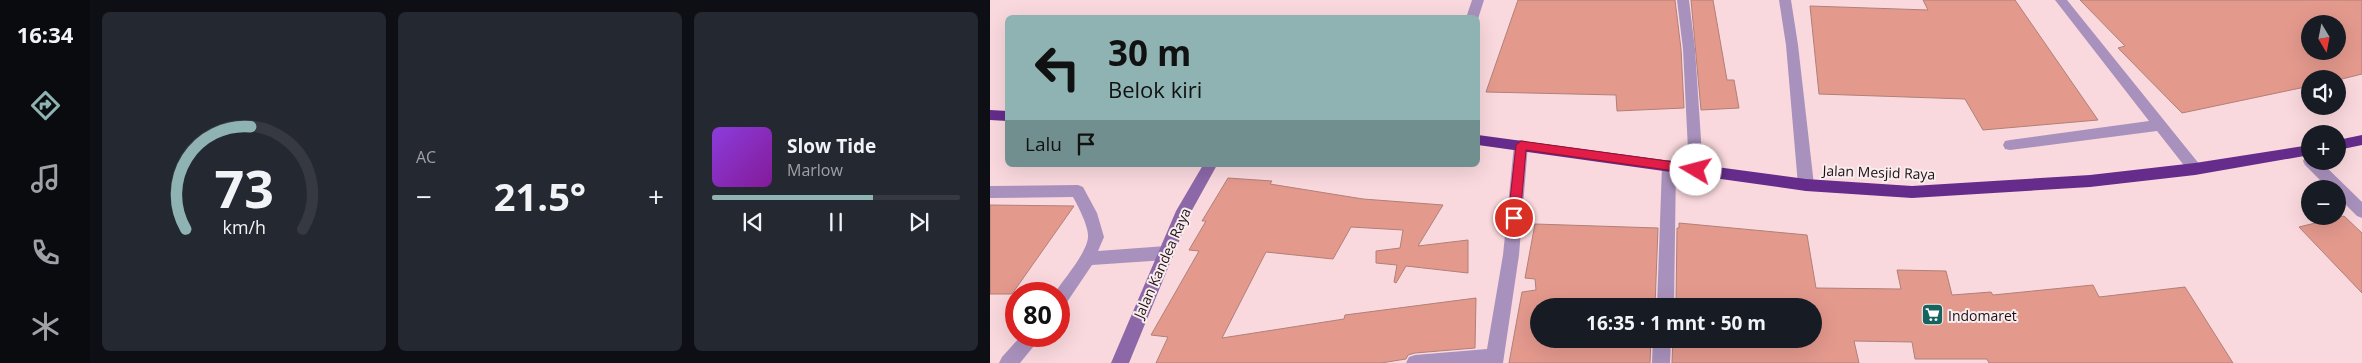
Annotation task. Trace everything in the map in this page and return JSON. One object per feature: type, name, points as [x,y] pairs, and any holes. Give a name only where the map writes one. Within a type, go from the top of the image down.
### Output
[{"type":"highway","points":[[990,115],[1005,116]]},
{"type":"highway","name":"Jalan Mesjid Raya","points":[[1480,140],[1806,185],[1912,192],[2090,181],[2301,157]]},
{"type":"highway","points":[[2346,143],[2362,140]]},
{"type":"street","points":[[1473,15],[1478,0]]},
{"type":"street","points":[[1683,0],[1689,49],[1696,170]]},
{"type":"street","points":[[1785,0],[1792,45],[1806,185]]},
{"type":"street","points":[[2061,0],[2195,170]]},
{"type":"street","points":[[2010,145],[2161,125]]},
{"type":"street","points":[[1414,363],[1495,360],[1510,254],[1521,145]]},
{"type":"street","points":[[1665,298],[1669,166]]},
{"type":"street","name":"Jalan Kandea Raya","points":[[1120,363],[1184,211],[1209,167]]},
{"type":"street","points":[[2322,170],[2362,212]]},
{"type":"street","points":[[990,192],[1078,191],[1089,213],[1096,237],[1087,259],[1070,284]]},
{"type":"street","points":[[1087,259],[1166,253]]},
{"type":"street","points":[[1008,363],[1023,347]]},
{"type":"street","points":[[1660,363],[1661,348]]},
{"type":"building","points":[[1518,0],[1675,0],[1681,49],[1684,108],[1617,111],[1616,95],[1486,92]]},
{"type":"building","points":[[1691,0],[1713,0],[1727,80],[1734,80],[1739,108],[1701,110]]},
{"type":"building","points":[[1923,0],[2015,0],[2098,120],[1983,130],[1965,99],[1819,94],[1810,6],[1928,10]]},
{"type":"building","points":[[2080,0],[2362,0],[2362,74],[2346,78],[2346,70],[2301,70],[2301,88],[2182,113],[2118,48],[2125,46]]},
{"type":"building","points":[[1228,178],[1272,181],[1270,184],[1363,199],[1443,205],[1418,246],[1468,240],[1468,273],[1406,266],[1396,283],[1394,282],[1397,265],[1376,263],[1376,251],[1400,248],[1403,230],[1351,227],[1333,259],[1266,252],[1222,338],[1344,319],[1345,315],[1476,298],[1475,348],[1415,353],[1408,355],[1406,359],[1381,363],[1156,363],[1168,337],[1151,335],[1199,251],[1189,250],[1206,221],[1202,221]]},
{"type":"building","points":[[990,205],[1074,206],[1020,282],[1005,282],[1005,294],[990,294]]},
{"type":"building","points":[[2346,218],[2362,233],[2362,293],[2299,227],[2307,225],[2346,225]]},
{"type":"building","points":[[1679,223],[1807,235],[1816,288],[1901,289],[1897,270],[1946,271],[1952,295],[1991,292],[1993,295],[2093,285],[2099,297],[2185,287],[2233,363],[1989,363],[1987,359],[1915,359],[1912,342],[1854,341],[1859,363],[1672,363],[1673,348],[1822,348],[1822,298],[1676,298],[1677,228],[1679,228]]},
{"type":"building","points":[[1535,224],[1658,228],[1655,298],[1530,298],[1530,348],[1651,348],[1650,363],[1509,363],[1522,292],[1536,290],[1535,279],[1525,278]]},
{"type":"place","name":"Indomaret","points":[[1932,315]]},
{"type":"route","points":[[1514,218],[1521,145],[1696,170]]}]
